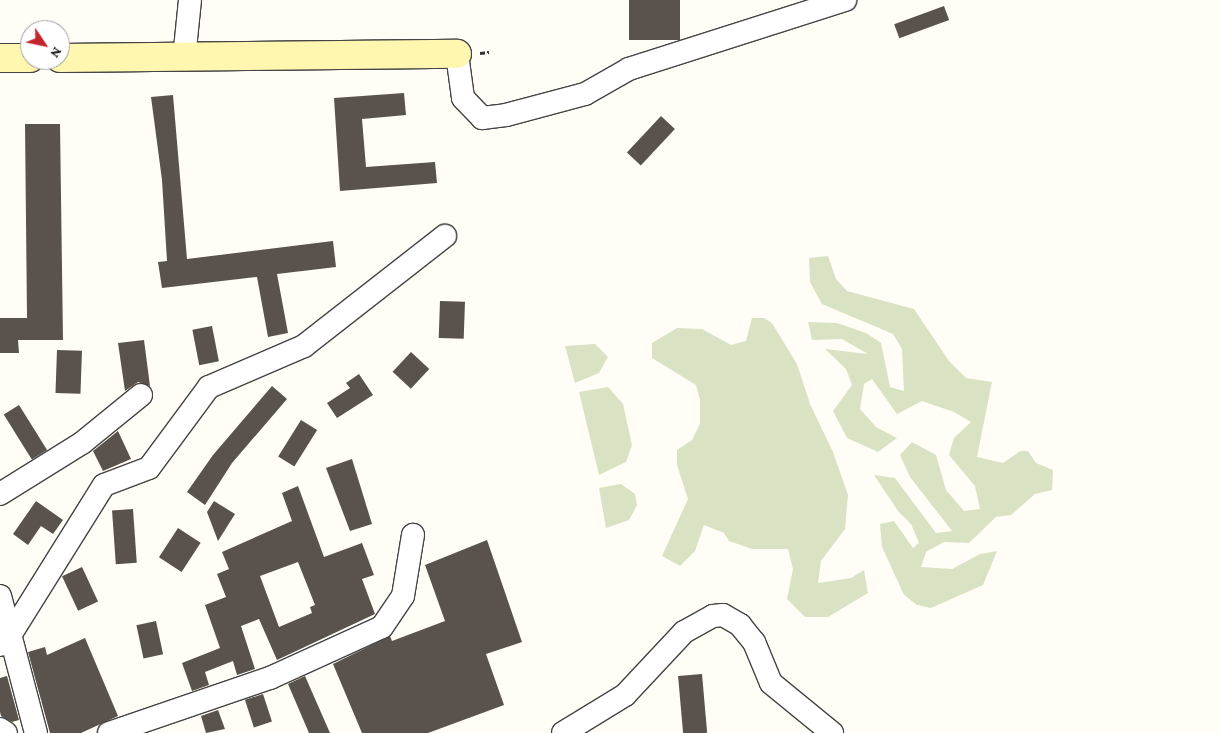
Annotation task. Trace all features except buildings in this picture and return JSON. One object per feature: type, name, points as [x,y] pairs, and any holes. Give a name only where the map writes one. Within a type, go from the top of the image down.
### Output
[{"type":"main road","points":[[70,58],[184,59],[457,54]]},
{"type":"main road","points":[[0,58],[20,58]]},
{"type":"street","points":[[184,59],[190,0]]},
{"type":"street","points":[[457,54],[463,98],[482,118],[506,115],[585,94],[629,68],[845,0]]},
{"type":"street","points":[[5,641],[104,485],[149,468],[209,387],[304,346],[445,236]]},
{"type":"street","points":[[0,494],[82,443],[141,395]]},
{"type":"street","points":[[109,733],[270,678],[382,627],[403,596],[413,535]]},
{"type":"street","points":[[0,596],[5,641],[36,733]]},
{"type":"street","points":[[563,733],[625,695],[684,632],[713,616],[724,615],[740,625],[754,642],[771,683],[832,733]]},
{"type":"street","points":[[0,729],[6,733]]},
{"type":"green space","points":[[828,256],[836,279],[847,291],[914,309],[949,361],[966,378],[992,382],[977,457],[1003,463],[1020,451],[1028,451],[1036,463],[1053,470],[1052,490],[1035,494],[1011,515],[996,517],[969,543],[944,542],[926,552],[921,567],[952,569],[980,554],[997,551],[983,585],[931,608],[917,605],[904,595],[882,547],[880,524],[894,521],[913,548],[919,543],[911,524],[898,511],[874,475],[895,478],[936,533],[952,531],[910,477],[900,455],[912,442],[936,455],[946,490],[964,511],[980,509],[975,486],[949,455],[954,438],[971,422],[954,412],[922,401],[897,414],[872,379],[864,384],[860,409],[876,427],[897,438],[878,452],[847,438],[833,411],[852,385],[846,369],[825,349],[868,354],[842,339],[812,340],[808,322],[837,323],[866,333],[881,343],[890,387],[904,391],[902,349],[893,334],[822,304],[810,282],[809,258]]},
{"type":"green space","points":[[752,318],[764,318],[772,323],[797,364],[810,404],[833,452],[848,495],[845,529],[821,561],[818,583],[851,578],[864,570],[868,593],[828,617],[805,617],[787,599],[793,569],[788,549],[752,549],[729,541],[724,533],[704,525],[695,551],[680,566],[662,556],[688,499],[677,465],[677,450],[692,440],[700,424],[700,400],[696,385],[652,358],[652,343],[677,328],[702,329],[731,345],[746,341]]},
{"type":"green space","points":[[595,344],[608,357],[599,373],[575,383],[565,346]]},
{"type":"green space","points":[[608,387],[623,404],[632,445],[626,462],[599,475],[579,392]]},
{"type":"green space","points":[[621,484],[635,494],[637,505],[629,520],[606,528],[599,488]]}]
